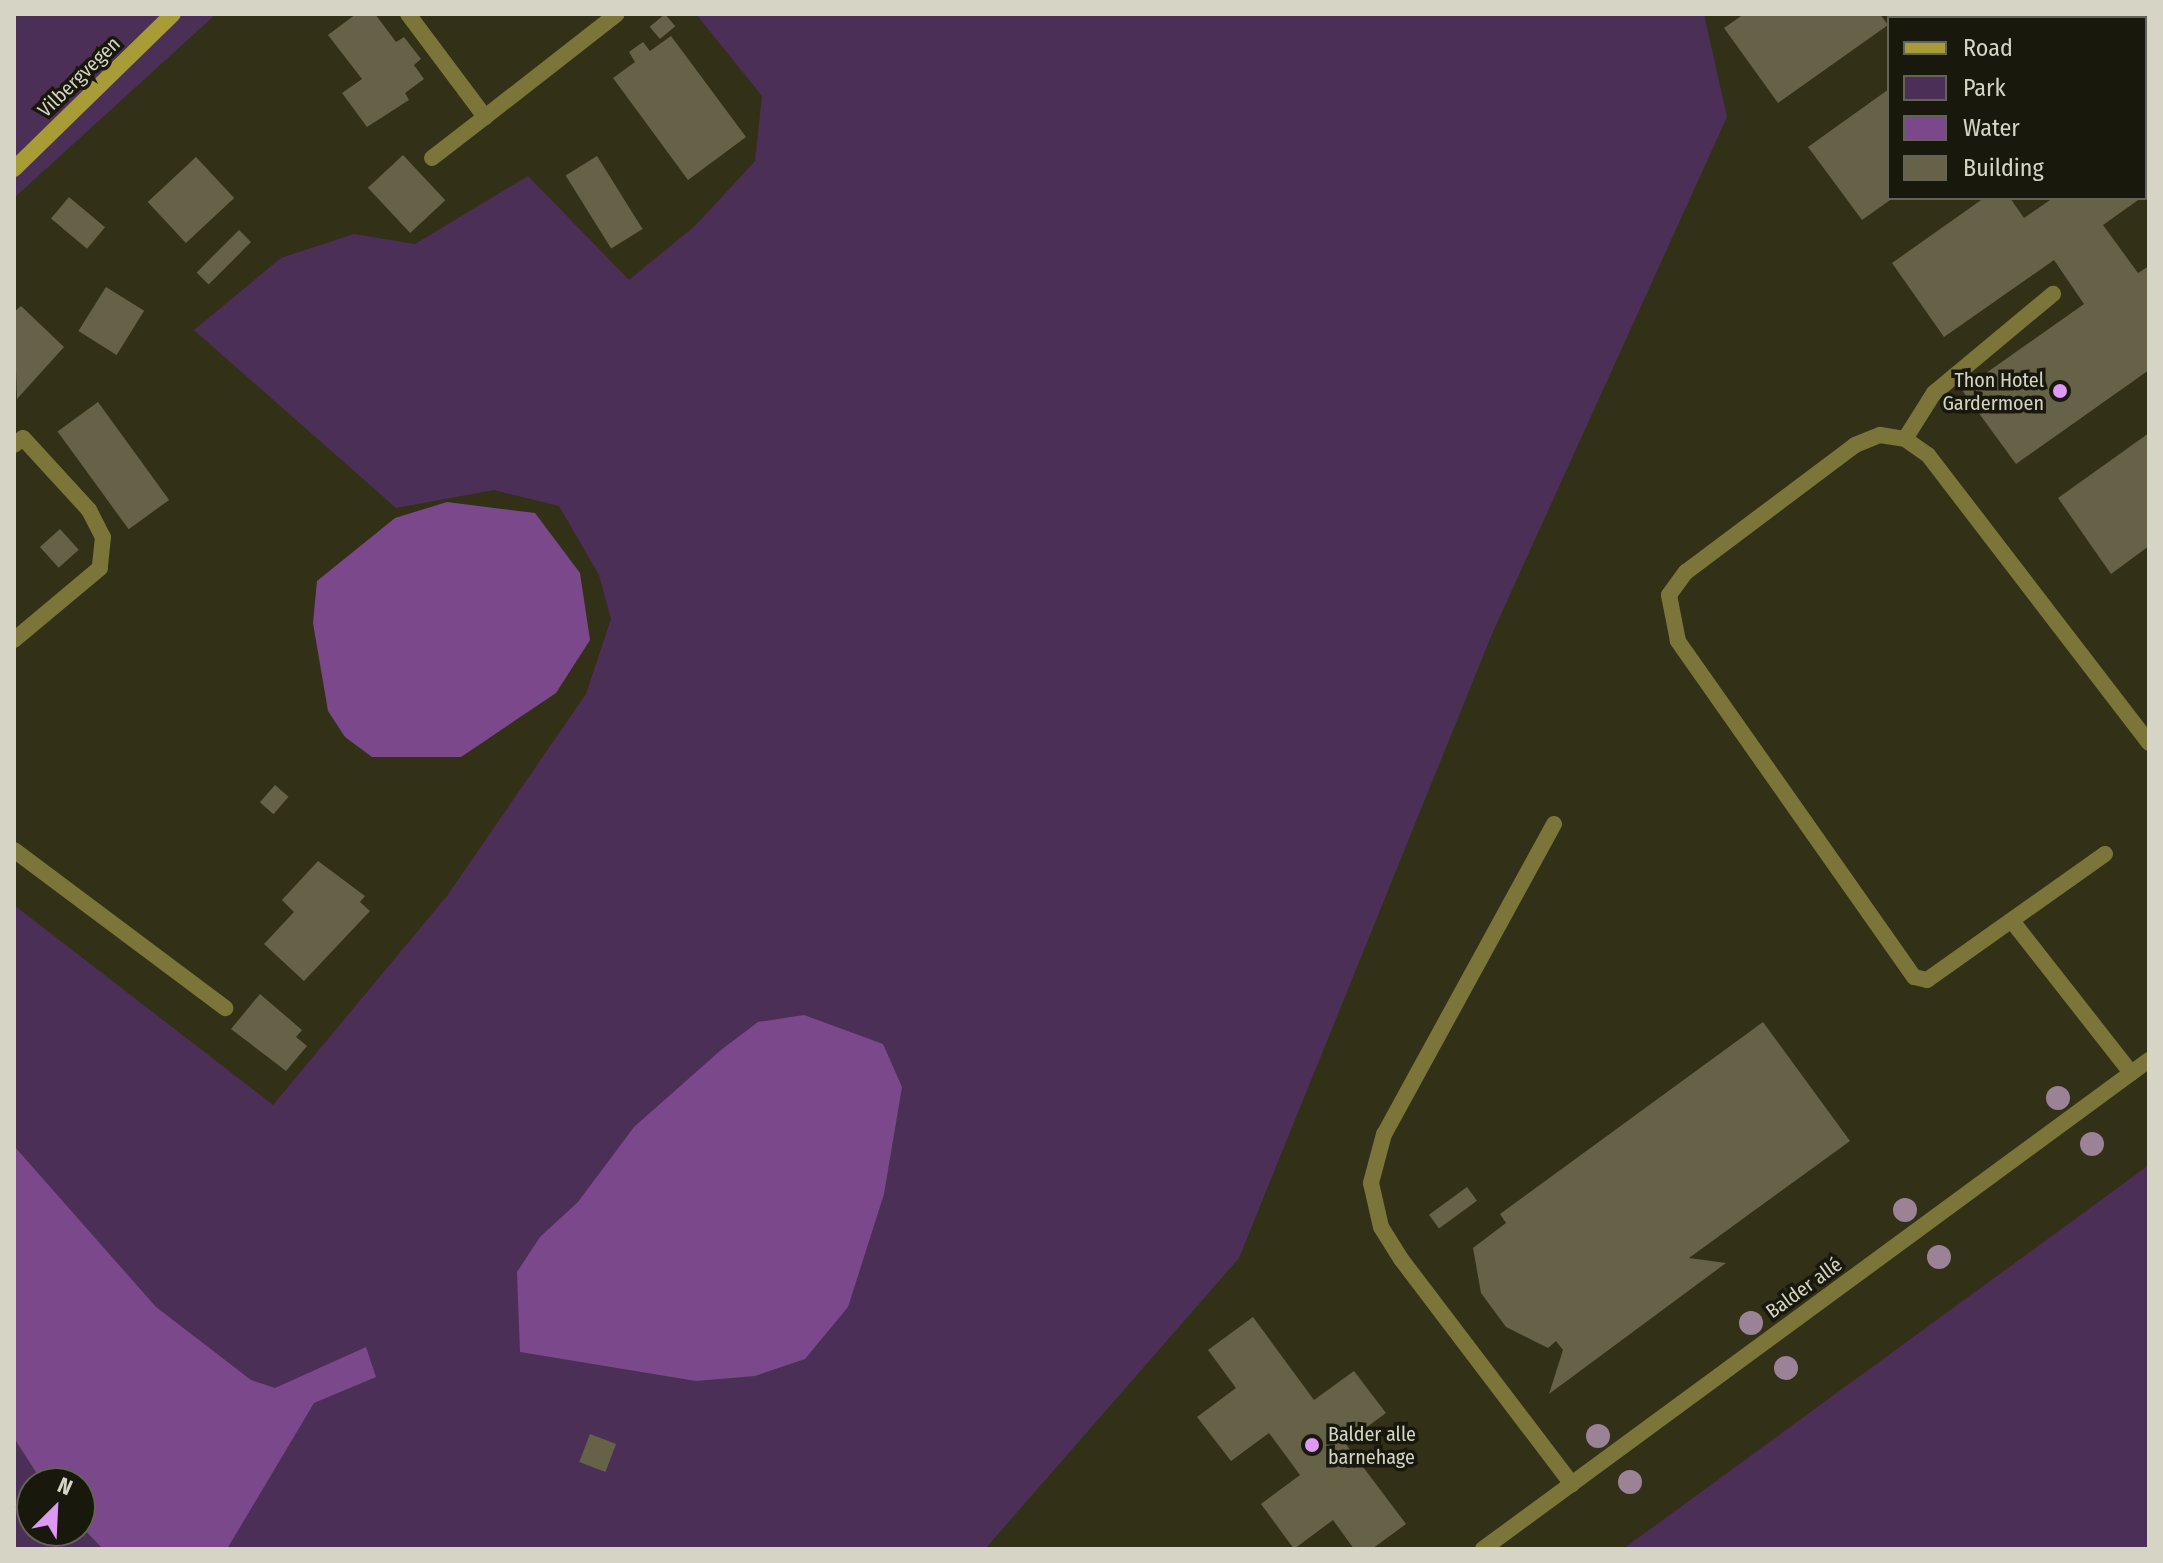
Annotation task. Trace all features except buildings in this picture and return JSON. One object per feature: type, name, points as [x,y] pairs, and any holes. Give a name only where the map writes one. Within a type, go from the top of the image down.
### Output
[{"type":"main road","name":"Vilbergvegen","points":[[14,169],[173,14]]},
{"type":"street","points":[[408,14],[485,117]]},
{"type":"street","points":[[432,158],[617,14]]},
{"type":"street","points":[[1905,439],[1934,393],[2053,294]]},
{"type":"street","points":[[2105,854],[1927,980],[1914,977],[1678,641],[1668,616],[1669,595],[1686,572],[1855,445],[1880,435],[1905,439],[1928,455],[2149,743]]},
{"type":"street","points":[[14,445],[23,438],[89,510],[103,537],[100,568],[14,640]]},
{"type":"street","points":[[1554,824],[1384,1134],[1371,1183],[1381,1227],[1401,1259],[1572,1484]]},
{"type":"street","points":[[14,850],[225,1008]]},
{"type":"street","points":[[2012,921],[2131,1073]]},
{"type":"street","name":"Balder allé","points":[[1483,1549],[2149,1060]]},
{"type":"green space","points":[[14,14],[216,14],[14,198]]},
{"type":"green space","points":[[696,14],[1704,14],[1727,117],[1492,634],[1239,1258],[985,1549],[14,1549],[14,905],[273,1105],[447,896],[586,694],[611,619],[599,575],[559,506],[494,490],[396,508],[194,330],[281,258],[354,234],[415,244],[528,176],[629,280],[696,225],[755,161],[762,96]]},
{"type":"green space","points":[[2149,1165],[2149,1549],[1623,1549]]},
{"type":"water","points":[[447,502],[535,513],[580,573],[590,640],[556,693],[461,757],[372,757],[345,737],[328,711],[313,623],[317,581],[395,518]]},
{"type":"water","points":[[804,1015],[883,1044],[902,1087],[884,1194],[848,1307],[805,1359],[755,1376],[696,1381],[520,1352],[517,1272],[540,1237],[578,1202],[634,1127],[721,1050],[758,1022]]},
{"type":"water","points":[[14,1146],[156,1307],[251,1380],[275,1388],[366,1347],[376,1377],[314,1403],[227,1549],[103,1549],[96,1542],[96,1467],[33,1467],[14,1438]]},
{"type":"place","name":"Thon Hotel Gardermoen","points":[[2060,391]]},
{"type":"place","name":"Balder alle barnehage","points":[[1312,1445]]}]
